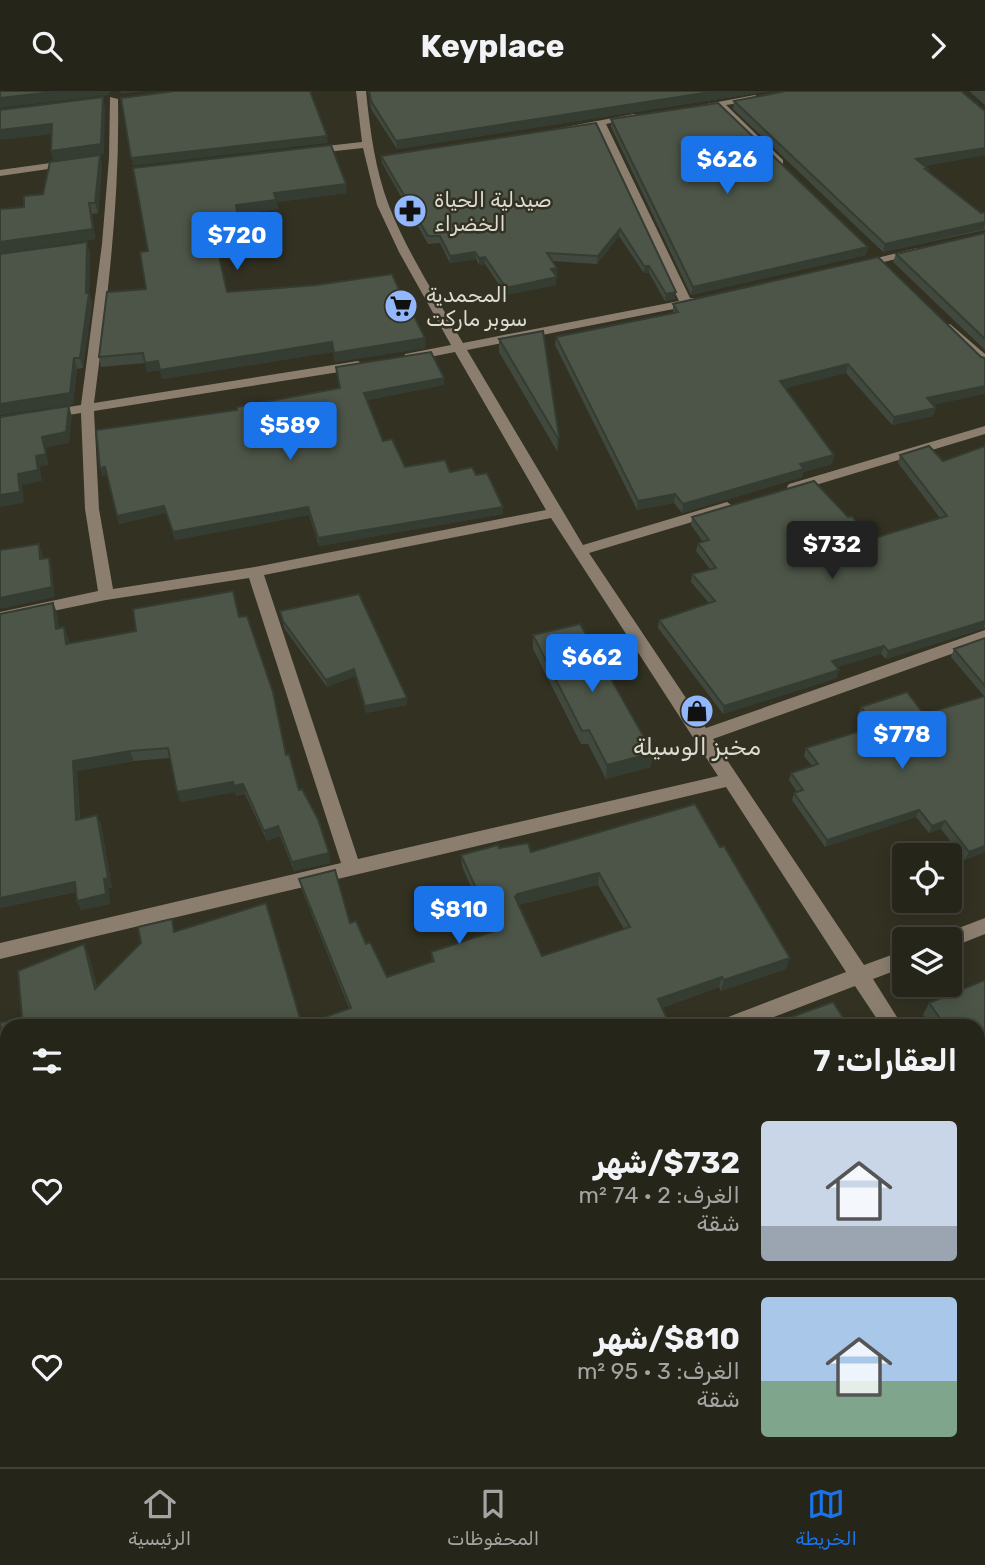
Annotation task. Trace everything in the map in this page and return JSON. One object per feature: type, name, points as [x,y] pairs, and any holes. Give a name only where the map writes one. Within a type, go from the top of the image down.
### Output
[{"type":"street","points":[[361,91],[383,205],[405,252],[460,349],[579,551],[888,1019]]},
{"type":"street","points":[[680,110],[770,96]]},
{"type":"street","points":[[106,595],[92,509],[87,409],[101,245],[118,173],[108,159],[113,99]]},
{"type":"street","points":[[719,104],[789,172]]},
{"type":"street","points":[[547,131],[640,116]]},
{"type":"street","points":[[600,122],[686,303]]},
{"type":"street","points":[[300,152],[374,154]]},
{"type":"street","points":[[0,173],[89,161]]},
{"type":"street","points":[[840,268],[883,264],[932,247]]},
{"type":"street","points":[[868,250],[883,264]]},
{"type":"street","points":[[0,422],[460,349],[712,297]]},
{"type":"street","points":[[936,315],[985,361]]},
{"type":"street","points":[[776,492],[985,430]]},
{"type":"street","points":[[579,551],[736,504]]},
{"type":"street","points":[[0,617],[106,595],[255,572],[555,513]]},
{"type":"street","points":[[255,572],[352,869]]},
{"type":"street","points":[[702,736],[985,636]]},
{"type":"street","points":[[0,951],[729,780]]},
{"type":"street","points":[[962,935],[985,926]]},
{"type":"street","points":[[746,1019],[892,963]]},
{"type":"building","points":[[0,91],[62,91],[0,98]]},
{"type":"building","points":[[175,91],[310,91],[327,136],[131,158],[121,98]]},
{"type":"building","points":[[369,91],[717,91],[396,141],[371,101]]},
{"type":"building","points":[[786,91],[961,91],[985,111],[985,148],[916,159],[981,213],[985,212],[985,222],[885,244],[734,101]]},
{"type":"building","points":[[103,97],[101,144],[51,151],[52,124],[0,130],[0,110]]},
{"type":"building","points":[[718,103],[868,247],[693,287],[611,119]]},
{"type":"building","points":[[596,123],[676,292],[666,294],[649,266],[644,266],[620,229],[598,256],[547,253],[557,268],[551,269],[557,277],[506,288],[485,257],[479,258],[475,252],[450,256],[440,236],[428,236],[381,156]]},
{"type":"building","points":[[331,145],[346,184],[274,193],[276,200],[236,205],[241,235],[215,238],[227,292],[316,285],[392,274],[410,314],[413,314],[425,338],[334,353],[332,342],[160,370],[158,361],[145,363],[143,353],[99,357],[107,292],[146,289],[140,252],[148,251],[133,168]]},
{"type":"building","points":[[100,155],[95,203],[89,203],[93,229],[0,242],[0,209],[24,207],[24,196],[43,194],[50,162]]},
{"type":"building","points":[[985,233],[985,339],[896,254]]},
{"type":"building","points":[[87,242],[86,293],[89,293],[80,358],[74,358],[70,393],[0,404],[0,254]]},
{"type":"building","points":[[878,257],[985,358],[985,386],[927,398],[936,408],[894,417],[848,364],[780,381],[834,455],[800,464],[804,469],[683,504],[675,494],[638,501],[556,337],[678,312],[673,304]]},
{"type":"building","points":[[543,331],[559,437],[499,339]]},
{"type":"building","points":[[431,352],[444,378],[364,393],[383,441],[392,439],[405,467],[445,460],[450,472],[472,467],[476,475],[487,473],[503,507],[318,538],[308,507],[173,532],[164,506],[117,516],[105,467],[100,468],[96,430],[237,410],[237,407],[340,388],[336,367]]},
{"type":"building","points":[[69,406],[66,432],[42,437],[46,454],[36,456],[38,470],[18,474],[20,492],[0,495],[0,417]]},
{"type":"building","points":[[929,446],[943,461],[985,446],[985,621],[888,651],[884,646],[832,661],[839,670],[724,706],[659,620],[715,601],[692,574],[716,568],[698,543],[709,540],[692,517],[814,481],[848,517],[852,516],[865,532],[874,538],[947,516],[900,455]]},
{"type":"building","points":[[39,544],[40,559],[49,558],[52,587],[0,598],[0,550]]},
{"type":"building","points":[[233,591],[239,617],[247,616],[273,692],[286,755],[289,754],[299,790],[302,789],[318,819],[329,853],[292,862],[278,826],[264,831],[243,784],[234,786],[233,782],[177,792],[168,748],[130,751],[73,761],[76,820],[97,815],[108,878],[104,879],[106,894],[77,901],[75,882],[0,898],[0,614],[53,603],[56,629],[64,627],[66,644],[136,631],[133,609]]},
{"type":"building","points":[[359,594],[407,698],[365,706],[354,669],[326,680],[283,621],[280,611]]},
{"type":"building","points":[[580,624],[653,753],[607,765],[589,730],[582,731],[533,635]]},
{"type":"building","points":[[985,638],[985,686],[954,649]]},
{"type":"building","points":[[907,692],[924,714],[985,696],[985,846],[969,852],[945,821],[932,826],[919,810],[827,840],[794,793],[803,790],[791,773],[818,764],[806,748],[876,726],[861,707]]},
{"type":"building","points":[[695,804],[720,847],[724,846],[790,958],[658,999],[667,1019],[319,1019],[351,1008],[299,879],[335,870],[350,923],[356,921],[366,944],[370,942],[387,977],[434,961],[431,952],[495,931],[461,855],[498,845],[499,848],[528,843],[531,852]],"holes":[[[599,873],[630,927],[542,956],[515,897],[517,894]]]},
{"type":"building","points":[[266,903],[300,1019],[15,1019],[22,1017],[18,971],[84,944],[95,989],[141,943],[138,927],[172,919],[174,932]]},
{"type":"building","points":[[985,980],[985,1019],[941,1019],[929,1003],[944,997],[962,997],[962,989]]},
{"type":"building","points":[[833,1002],[844,1019],[786,1019]]},
{"type":"place","name":"صيدلية الحياة الخضراء","points":[[410,211]]},
{"type":"place","name":"المحمدية سوبر ماركت","points":[[401,306]]},
{"type":"place","name":"مخبز الوسيلة","points":[[697,711]]}]
